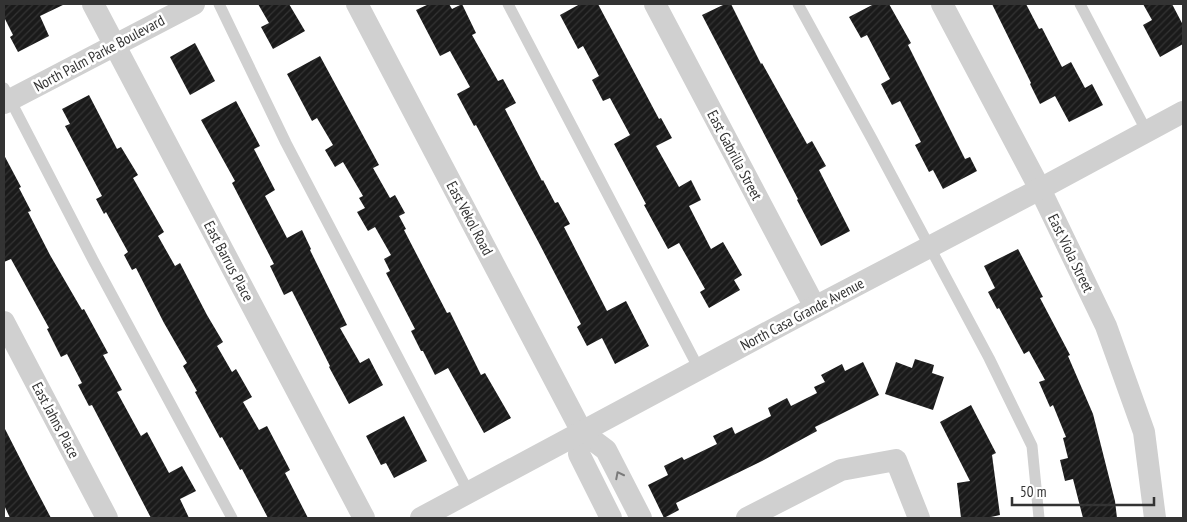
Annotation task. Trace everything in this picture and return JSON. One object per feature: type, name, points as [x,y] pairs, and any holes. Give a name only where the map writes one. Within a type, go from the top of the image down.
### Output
[{"type":"street","name":"East Barrus Place","points":[[93,4],[364,518]]},
{"type":"street","name":"North Palm Parke Boulevard","points":[[6,97],[115,45],[194,4]]},
{"type":"street","name":"East Vekol Road","points":[[357,4],[582,432],[606,450],[641,518]]},
{"type":"street","name":"East Gabrilla Street","points":[[655,4],[815,307]]},
{"type":"street","name":"East Viola Street","points":[[942,4],[1040,189],[1106,326],[1144,432],[1155,518]]},
{"type":"street","name":"North Casa Grande Avenue","points":[[421,518],[1183,112]]},
{"type":"street","name":"East Jahns Place","points":[[4,322],[108,518]]},
{"type":"street","points":[[582,432],[579,454],[611,518]]},
{"type":"street","points":[[747,518],[841,470],[896,460],[919,518]]},
{"type":"lane","points":[[219,4],[286,142],[469,492]]},
{"type":"lane","points":[[508,4],[699,369]]},
{"type":"lane","points":[[798,4],[989,358],[1032,446],[1039,518]]},
{"type":"lane","points":[[1080,4],[1146,132]]},
{"type":"lane","points":[[6,97],[232,518]]},
{"type":"building","points":[[4,4],[65,4],[40,16],[49,36],[18,52],[10,37],[13,35],[4,17]]},
{"type":"building","points":[[258,4],[289,4],[305,31],[273,49],[261,27],[269,23]]},
{"type":"building","points":[[429,4],[449,4],[452,9],[462,4],[476,33],[472,35],[498,81],[503,79],[516,103],[505,109],[542,181],[555,203],[558,202],[570,224],[564,227],[607,311],[626,301],[649,346],[615,364],[602,338],[587,346],[577,327],[581,324],[476,125],[474,126],[457,94],[470,87],[450,51],[440,56],[416,10]]},
{"type":"building","points":[[580,4],[598,4],[659,119],[661,118],[672,138],[656,146],[679,187],[691,180],[701,200],[689,206],[711,249],[723,242],[742,275],[734,280],[740,290],[709,308],[700,292],[705,289],[679,243],[668,249],[614,144],[630,135],[610,98],[603,101],[592,80],[599,76],[583,46],[578,49],[560,15]]},
{"type":"building","points":[[725,4],[731,4],[761,64],[807,144],[812,141],[826,166],[819,170],[850,231],[821,246],[702,15]]},
{"type":"building","points":[[874,4],[889,4],[911,43],[908,45],[965,159],[970,157],[977,171],[943,189],[933,170],[929,172],[915,145],[921,142],[900,101],[892,105],[881,84],[890,79],[867,35],[861,38],[849,17]]},
{"type":"building","points":[[992,4],[1026,4],[1039,29],[1042,28],[1062,67],[1071,62],[1085,88],[1092,84],[1103,105],[1069,122],[1055,96],[1040,104]]},
{"type":"building","points":[[1143,4],[1172,4],[1183,25],[1183,44],[1160,57],[1143,25],[1152,20]]},
{"type":"building","points":[[195,43],[215,81],[190,95],[170,57]]},
{"type":"building","points":[[320,56],[379,165],[373,168],[390,198],[395,195],[405,213],[399,216],[406,229],[404,230],[447,313],[450,312],[481,375],[485,373],[511,418],[484,433],[448,368],[435,375],[423,351],[421,351],[411,331],[415,329],[386,273],[390,271],[384,259],[391,255],[375,227],[368,231],[357,212],[365,208],[359,198],[363,196],[343,162],[335,167],[325,150],[333,145],[317,118],[312,121],[287,74]]},
{"type":"building","points":[[89,95],[117,149],[121,147],[138,175],[133,178],[164,232],[158,236],[175,266],[180,263],[223,342],[217,346],[232,372],[236,369],[252,397],[243,402],[259,430],[267,426],[290,470],[285,473],[308,518],[268,518],[242,469],[240,470],[222,437],[220,438],[195,392],[197,391],[183,366],[187,363],[136,268],[132,270],[124,255],[128,252],[106,212],[104,214],[96,199],[102,196],[65,126],[70,124],[62,109]]},
{"type":"building","points":[[236,101],[260,146],[254,149],[275,190],[265,196],[287,238],[302,230],[347,325],[340,328],[360,363],[369,358],[383,385],[349,404],[292,291],[284,295],[270,266],[274,264],[232,183],[235,181],[201,120]]},
{"type":"building","points":[[4,155],[21,187],[19,188],[31,211],[28,212],[50,255],[82,310],[84,309],[108,353],[103,355],[122,390],[117,392],[141,436],[147,432],[169,473],[182,466],[196,491],[180,499],[189,518],[151,518],[92,405],[89,406],[78,385],[82,383],[67,354],[61,357],[47,329],[49,328],[11,259],[4,262]]},
{"type":"building","points":[[1018,249],[1043,297],[1040,298],[1070,355],[1068,356],[1093,414],[1115,501],[1117,518],[1083,518],[1073,479],[1065,481],[1060,460],[1068,458],[1063,438],[1066,437],[1053,405],[1050,407],[1039,382],[1045,380],[1029,351],[1024,354],[988,292],[995,288],[984,266]]},
{"type":"building","points":[[915,359],[934,365],[932,373],[944,377],[933,410],[885,394],[896,362],[912,368]]},
{"type":"building","points":[[863,362],[879,395],[815,427],[817,431],[762,461],[676,503],[679,510],[664,518],[648,485],[668,475],[664,466],[682,457],[684,460],[717,444],[713,436],[732,427],[735,434],[771,416],[768,408],[787,398],[791,406],[817,393],[814,387],[825,382],[821,375],[842,364],[845,371]]},
{"type":"building","points":[[971,405],[996,453],[992,455],[1000,515],[991,518],[961,518],[957,483],[970,481],[940,422]]},
{"type":"building","points":[[404,416],[427,461],[394,478],[386,463],[381,465],[366,436]]},
{"type":"building","points":[[4,427],[51,518],[10,518],[4,505]]}]
